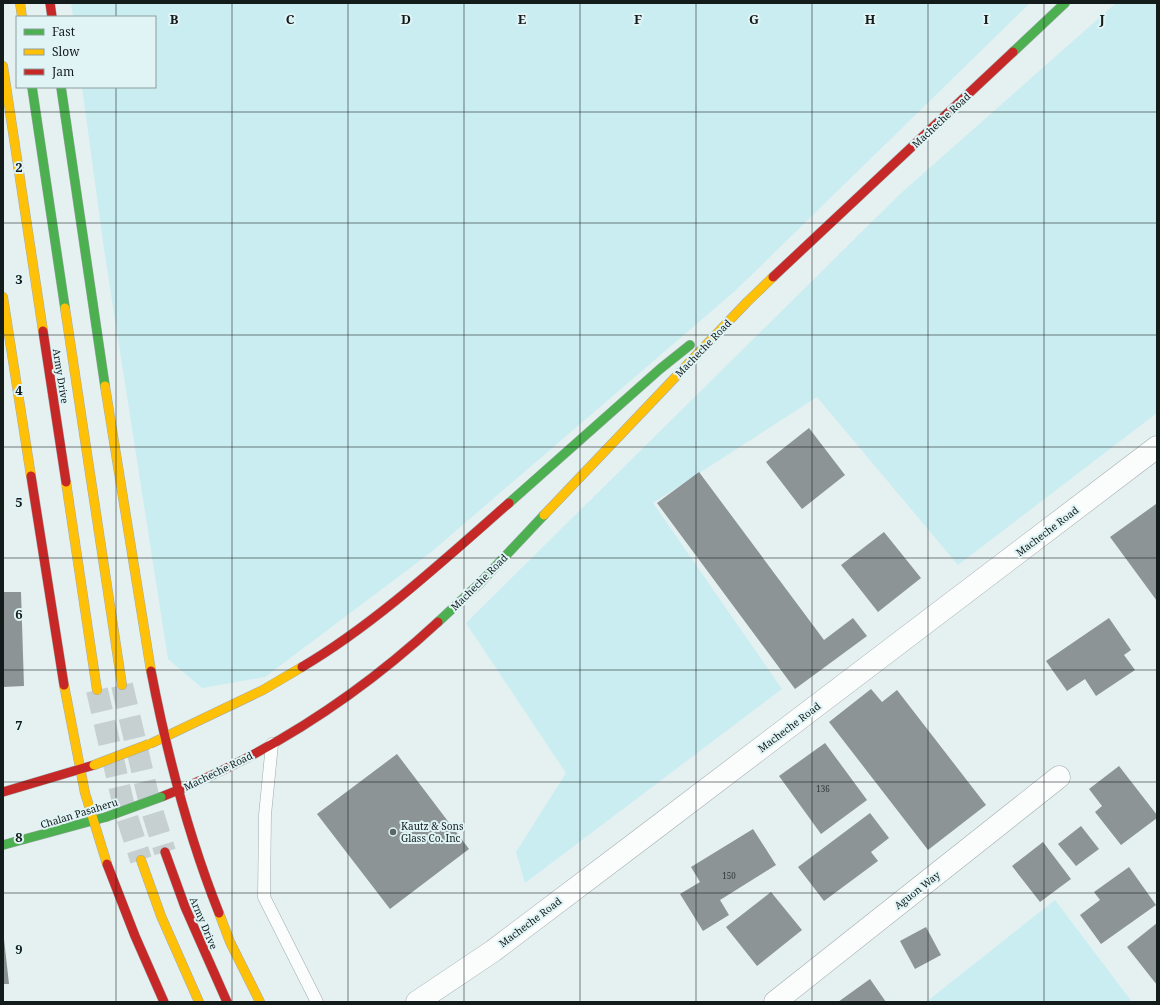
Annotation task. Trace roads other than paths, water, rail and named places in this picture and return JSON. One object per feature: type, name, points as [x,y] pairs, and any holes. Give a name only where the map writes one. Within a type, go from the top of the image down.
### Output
[{"type":"main road","points":[[20,3],[22,16]]},
{"type":"main road","points":[[50,3],[52,16]]},
{"type":"main road","name":"Macheche Road","points":[[161,797],[177,791],[272,744],[336,704],[387,666],[440,620],[480,583],[747,302],[1065,3]]},
{"type":"main road","name":"Army Drive","points":[[3,66],[97,690]]},
{"type":"main road","name":"Army Drive","points":[[32,88],[122,685]]},
{"type":"main road","points":[[61,88],[85,260],[141,616],[164,738],[177,791],[210,889],[232,945],[260,1002]]},
{"type":"main road","points":[[3,297],[67,706],[80,770],[92,821],[131,926],[164,1002]]},
{"type":"main road","name":"Macheche Road","points":[[80,770],[164,738],[263,690],[312,661],[362,626],[449,556],[660,369],[747,302]]},
{"type":"main road","points":[[3,792],[80,770]]},
{"type":"main road","name":"Chalan Pasaheru","points":[[3,845],[106,817],[161,797]]},
{"type":"main road","name":"Army Drive","points":[[165,852],[185,906],[227,1002]]},
{"type":"main road","points":[[140,860],[161,916],[199,1002]]},
{"type":"street","name":"Macheche Road","points":[[417,1002],[492,950],[650,833],[1157,447]]},
{"type":"street","name":"Aguon Way","points":[[775,1002],[1059,777]]},
{"type":"lane","points":[[272,744],[265,815],[264,897],[317,1002]]},
{"type":"tunnel","points":[[122,685],[150,804],[165,852]]},
{"type":"tunnel","points":[[97,690],[125,811],[141,860]]},
{"type":"place","name":"Kautz & Sons Glass Co. Inc","points":[[393,832]]}]
